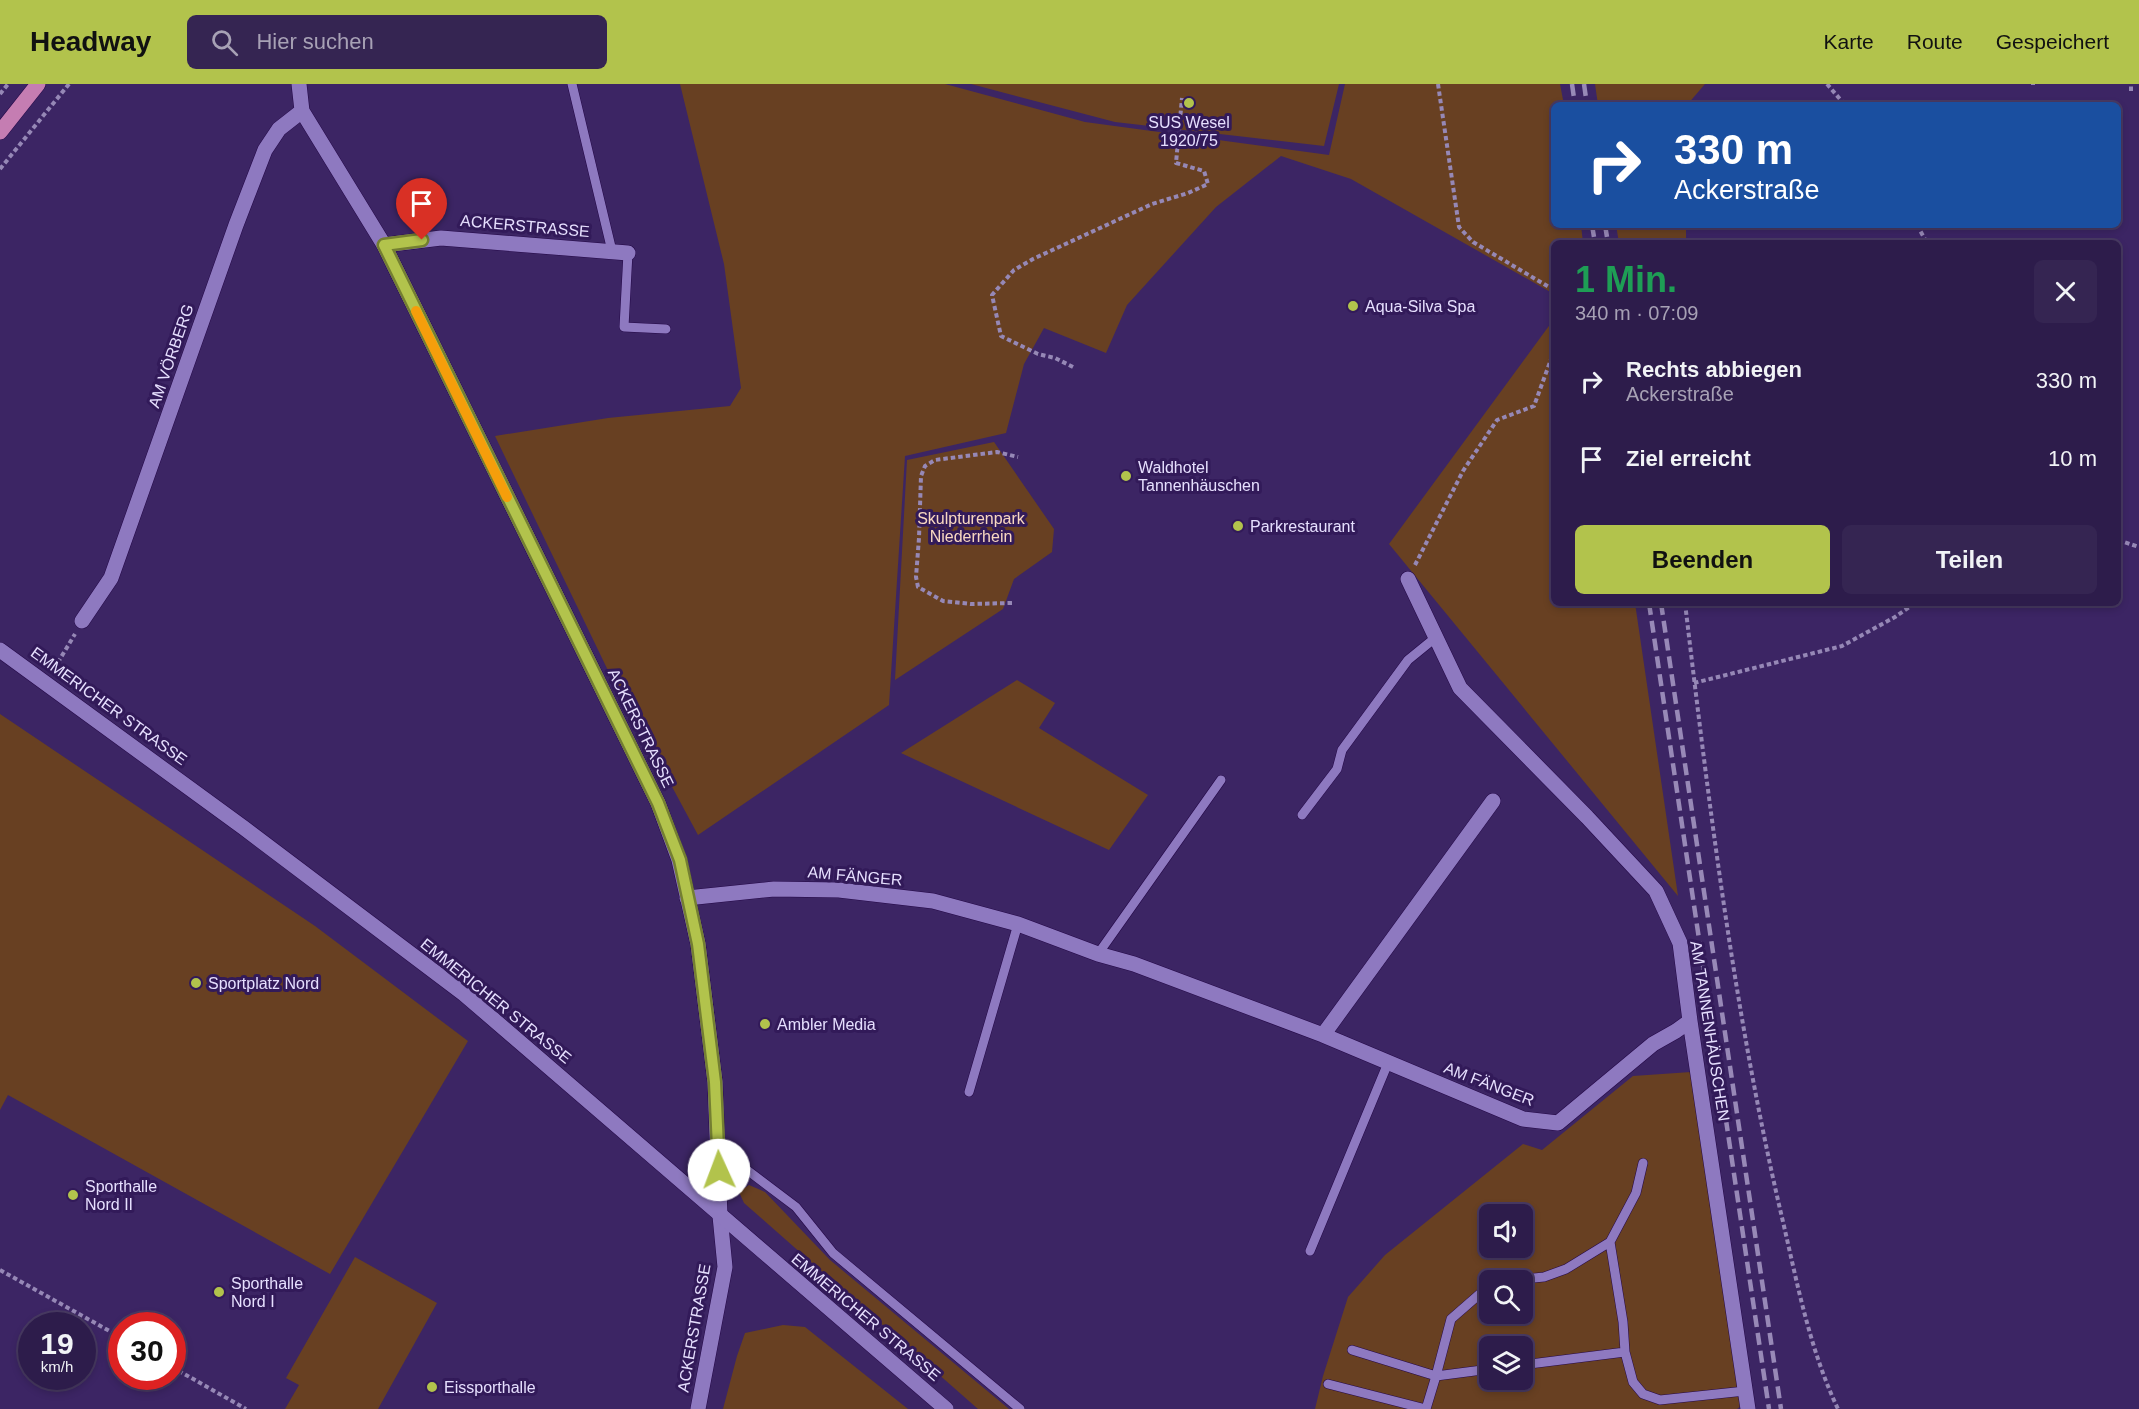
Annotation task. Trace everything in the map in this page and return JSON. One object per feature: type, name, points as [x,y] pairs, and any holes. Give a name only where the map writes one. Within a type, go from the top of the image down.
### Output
[{"type":"main road","points":[[0,132],[38,84]]},
{"type":"street","name":"ACKERSTRASSE","points":[[300,84],[302,111],[384,245],[658,803],[680,860],[698,944],[714,1071],[724,1267],[698,1409]]},
{"type":"street","name":"AM VÖRBERG","points":[[82,621],[111,578],[236,225],[265,150],[279,129],[302,111]]},
{"type":"street","name":"ACKERSTRASSE","points":[[384,245],[441,237],[628,253]]},
{"type":"street","name":"AM TANNENHÄUSCHEN","points":[[1408,579],[1434,638],[1460,688],[1656,891],[1680,944],[1748,1409]]},
{"type":"street","name":"EMMERICHER STRASSE","points":[[0,650],[244,828],[464,994],[946,1409]]},
{"type":"street","points":[[1323,1035],[1493,801]]},
{"type":"street","name":"AM FÄNGER","points":[[687,898],[774,889],[839,890],[933,901],[1018,924],[1098,954],[1134,964],[1323,1035],[1523,1119],[1558,1123],[1653,1044],[1690,1021]]},
{"type":"lane","points":[[573,84],[612,251]]},
{"type":"lane","points":[[628,253],[624,327],[666,329]]},
{"type":"lane","points":[[1302,815],[1337,769],[1342,750],[1408,660],[1434,638]]},
{"type":"lane","points":[[1098,954],[1221,780]]},
{"type":"lane","points":[[969,1092],[1018,924]]},
{"type":"lane","points":[[1310,1251],[1388,1063]]},
{"type":"lane","points":[[718,1148],[795,1207],[833,1253],[1020,1409]]},
{"type":"lane","points":[[1533,1278],[1544,1277],[1566,1269],[1610,1242],[1636,1193],[1643,1163]]},
{"type":"lane","points":[[1610,1242],[1623,1322],[1625,1352],[1633,1382],[1643,1395],[1660,1400],[1745,1391]]},
{"type":"lane","points":[[1328,1384],[1426,1409],[1451,1319],[1479,1295]]},
{"type":"lane","points":[[1352,1350],[1436,1376],[1479,1370]]},
{"type":"lane","points":[[1533,1364],[1625,1352]]},
{"type":"path","points":[[0,94],[8,84]]},
{"type":"path","points":[[0,169],[42,114],[69,84]]},
{"type":"path","points":[[1438,84],[1459,227],[1473,242],[1551,288]]},
{"type":"path","points":[[1827,84],[1842,102]]},
{"type":"path","points":[[2131,84],[2131,91]]},
{"type":"path","points":[[1073,367],[1054,358],[1038,354],[1001,336],[992,296],[1014,270],[1033,259],[1152,204],[1208,184],[1204,171],[1176,163],[1182,98]]},
{"type":"path","points":[[1408,579],[1463,471],[1497,420],[1534,406],[1551,359]]},
{"type":"path","points":[[1012,603],[971,604],[943,601],[918,586],[916,577],[921,476],[925,465],[935,460],[997,452],[1018,457]]},
{"type":"path","points":[[2121,541],[2139,548]]},
{"type":"path","points":[[1685,606],[1725,905],[1759,1109],[1805,1316],[1826,1384],[1838,1409]]},
{"type":"path","points":[[1694,683],[1842,646],[1911,606]]},
{"type":"path","points":[[46,682],[82,621]]},
{"type":"path","points":[[0,1270],[108,1330]]},
{"type":"path","points":[[186,1375],[246,1409]]},
{"type":"green space","points":[[680,84],[945,84],[1085,122],[1329,155],[1345,84],[1560,84],[1563,102],[1551,102],[1551,228],[1581,228],[1583,240],[1551,240],[1551,292],[1351,179],[1281,156],[1216,207],[1127,305],[1106,353],[1044,328],[1024,364],[1006,433],[905,456],[889,705],[698,835],[656,757],[641,739],[495,436],[608,418],[730,406],[741,388],[724,264]]},
{"type":"green space","name":"SUS Wesel 1920/75","points":[[971,84],[1339,84],[1324,146],[1115,122]]},
{"type":"green space","points":[[1595,84],[1705,84],[1690,102],[1598,102]]},
{"type":"green space","points":[[1616,228],[1686,228],[1686,240],[1618,240]]},
{"type":"green space","points":[[1551,323],[1551,606],[1635,606],[1678,896],[1389,544]]},
{"type":"green space","name":"Skulpturenpark Niederrhein","points":[[994,442],[1054,529],[1052,552],[1014,579],[1003,609],[895,680],[907,460]]},
{"type":"green space","points":[[1017,680],[1055,703],[1039,728],[1148,795],[1109,850],[901,753]]},
{"type":"green space","name":"Sportplatz Nord","points":[[0,714],[315,926],[468,1041],[330,1274],[8,1095],[0,1110]]},
{"type":"green space","points":[[1691,1072],[1741,1406],[1737,1409],[1315,1409],[1348,1297],[1385,1255],[1523,1144],[1542,1150],[1633,1076]]},
{"type":"green space","points":[[749,1185],[765,1192],[830,1260],[1009,1409],[978,1409],[744,1203],[739,1192]]},
{"type":"green space","points":[[355,1257],[437,1303],[378,1409],[285,1409],[299,1385],[286,1378]]},
{"type":"green space","points":[[783,1325],[805,1327],[908,1409],[723,1409],[745,1333]]},
{"type":"railway","points":[[1572,84],[1575,102]]},
{"type":"railway","points":[[1584,84],[1587,102]]},
{"type":"railway","points":[[1592,228],[1594,240]]},
{"type":"railway","points":[[1606,228],[1608,240]]},
{"type":"railway","points":[[1649,606],[1769,1409]]},
{"type":"railway","points":[[1661,606],[1781,1409]]},
{"type":"slow traffic","points":[[416,311],[507,497]]},
{"type":"place","name":"SUS Wesel 1920/75","points":[[1189,103]]},
{"type":"place","name":"Aqua-Silva Spa","points":[[1353,306]]},
{"type":"place","name":"Waldhotel Tannenhäuschen","points":[[1126,476]]},
{"type":"place","name":"Parkrestaurant","points":[[1238,526]]},
{"type":"place","name":"Sportplatz Nord","points":[[196,983]]},
{"type":"place","name":"Ambler Media","points":[[765,1024]]},
{"type":"place","name":"Sporthalle Nord II","points":[[73,1195]]},
{"type":"place","name":"Sporthalle Nord I","points":[[219,1292]]},
{"type":"place","name":"Eissporthalle","points":[[432,1387]]},
{"type":"route","points":[[422,240],[384,245],[658,803],[680,860],[701,967],[715,1082],[719,1170]]}]
